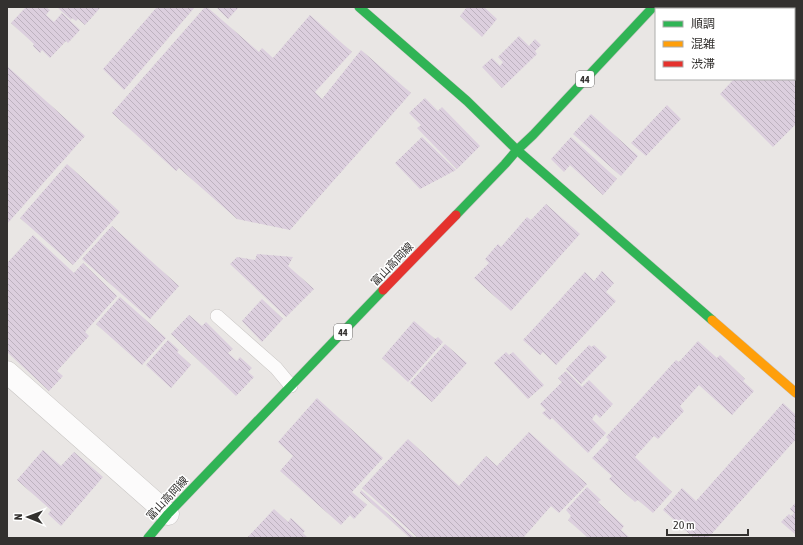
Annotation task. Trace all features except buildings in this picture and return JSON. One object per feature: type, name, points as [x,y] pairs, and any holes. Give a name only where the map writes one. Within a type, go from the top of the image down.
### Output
[{"type":"main road","points":[[359,7],[467,101],[517,150],[796,393]]},
{"type":"main road","name":"富山高岡線","points":[[148,538],[168,514],[506,164],[517,150],[533,135],[653,7]]},
{"type":"street","points":[[7,372],[168,514]]},
{"type":"lane","points":[[217,316],[276,368],[291,386]]},
{"type":"traffic: fast","points":[[359,7],[467,101],[517,150],[712,320]]},
{"type":"traffic: fast","points":[[456,215],[653,7]]},
{"type":"traffic: fast","points":[[148,538],[168,514],[383,290]]},
{"type":"traffic: slow","points":[[712,320],[796,393]]},
{"type":"traffic: jam","points":[[383,290],[456,215]]}]
